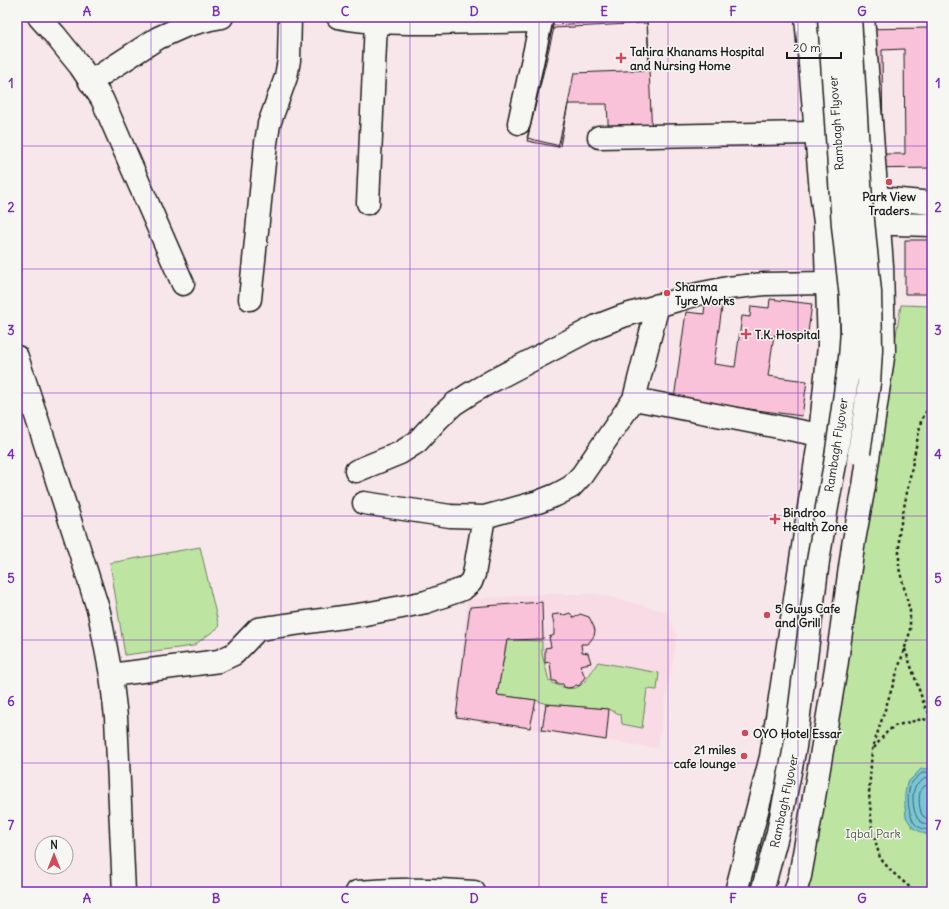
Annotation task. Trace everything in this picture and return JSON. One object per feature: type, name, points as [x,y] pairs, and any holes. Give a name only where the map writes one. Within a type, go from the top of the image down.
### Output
[{"type":"street","points":[[39,17],[80,66],[102,99],[183,284]]},
{"type":"street","points":[[90,82],[158,38],[185,26],[222,17]]},
{"type":"street","points":[[250,299],[266,143],[270,124],[286,77],[289,60],[290,17]]},
{"type":"street","points":[[338,17],[376,22],[415,23],[528,21],[536,17]]},
{"type":"street","points":[[519,123],[542,17]]},
{"type":"street","points":[[736,892],[770,757],[820,435],[828,346],[825,222],[821,192],[806,17]]},
{"type":"street","name":"Rambagh Flyover","points":[[762,892],[778,832],[795,747],[818,561],[826,507],[835,464],[850,358],[852,330],[851,298],[843,226],[829,17]]},
{"type":"street","name":"Rambagh Flyover","points":[[784,892],[800,834],[816,752],[842,559],[859,453],[871,350],[870,292],[861,200],[850,17]]},
{"type":"street","points":[[796,892],[836,668],[853,546],[864,486],[884,351],[882,266],[863,17]]},
{"type":"street","points":[[368,203],[376,22]]},
{"type":"street","points":[[599,137],[816,133]]},
{"type":"street","points":[[821,192],[932,203]]},
{"type":"street","points":[[825,222],[932,225]]},
{"type":"street","points":[[356,471],[400,454],[417,442],[454,404],[492,381],[597,326],[658,305],[698,294],[728,288],[764,284],[827,283]]},
{"type":"street","points":[[364,503],[450,516],[484,517],[538,502],[571,487],[582,475],[634,399],[658,305]]},
{"type":"street","points":[[17,357],[99,612],[111,675],[116,717],[124,892]]},
{"type":"street","points":[[634,399],[820,435]]},
{"type":"street","points":[[111,675],[219,661],[234,654],[258,629],[365,614],[402,607],[426,602],[463,589],[470,582],[474,574],[484,517]]},
{"type":"street","points":[[357,892],[377,890],[438,890],[474,892]]},
{"type":"path","points":[[920,892],[913,890],[896,876],[880,858],[872,828],[870,793],[872,750],[910,632],[910,611],[899,568],[899,533],[921,421],[932,401]]},
{"type":"path","points":[[905,649],[925,708],[932,717]]},
{"type":"path","points":[[872,750],[885,734],[894,726],[922,719],[932,721]]},
{"type":"shaded area","points":[[546,594],[597,594],[667,612],[677,636],[657,748],[456,717],[467,600]]},
{"type":"green space","name":"Iqbal Park","points":[[901,305],[932,306],[932,892],[804,892]]},
{"type":"green space","points":[[200,547],[219,627],[193,646],[125,655],[110,563]]},
{"type":"green space","points":[[507,640],[542,641],[542,654],[549,681],[567,688],[573,688],[583,683],[598,662],[659,673],[657,690],[647,689],[642,728],[622,724],[621,715],[609,709],[546,704],[536,700],[497,695]]},
{"type":"water","points":[[932,768],[932,835],[925,834],[913,828],[906,817],[905,794],[907,783],[921,769]]},
{"type":"building","points":[[647,19],[650,70],[574,73],[560,146],[527,138],[553,25]]},
{"type":"building","points":[[647,23],[652,137],[609,139],[607,104],[568,104],[558,147],[527,141],[554,28]]},
{"type":"building","points":[[930,28],[932,168],[859,169],[857,29]],"holes":[[[904,49],[905,154],[883,154],[882,50]]]},
{"type":"building","points":[[905,240],[932,240],[932,294],[905,294]]},
{"type":"building","points":[[770,299],[812,304],[807,339],[774,335],[768,376],[807,381],[802,416],[674,399],[686,312],[704,314],[705,304],[722,307],[714,364],[735,367],[742,316],[750,317],[751,306],[769,308]]},
{"type":"building","points":[[542,602],[543,639],[507,640],[497,695],[536,700],[530,728],[456,717],[470,607]]},
{"type":"building","points":[[570,613],[574,618],[580,614],[589,617],[595,631],[594,636],[588,644],[581,644],[582,652],[588,653],[591,663],[580,665],[585,677],[579,686],[576,685],[568,688],[564,687],[563,684],[556,684],[556,681],[552,681],[550,662],[545,663],[545,648],[551,647],[549,637],[554,635],[552,615],[564,615]]},
{"type":"building","points":[[546,704],[609,709],[606,740],[542,730]]},
{"type":"place","name":"Tahira Khanams Hospital and Nursing Home","points":[[621,58]]},
{"type":"place","name":"Park View Traders","points":[[889,182]]},
{"type":"place","name":"Sharma Tyre Works","points":[[667,293]]},
{"type":"place","name":"T.K. Hospital","points":[[746,334]]},
{"type":"place","name":"Bindroo Health Zone","points":[[775,519]]},
{"type":"place","name":"5 Guys Cafe and Grill","points":[[767,615]]},
{"type":"place","name":"OYO Hotel Essar","points":[[745,733]]},
{"type":"place","name":"21 miles cafe lounge","points":[[744,756]]}]
